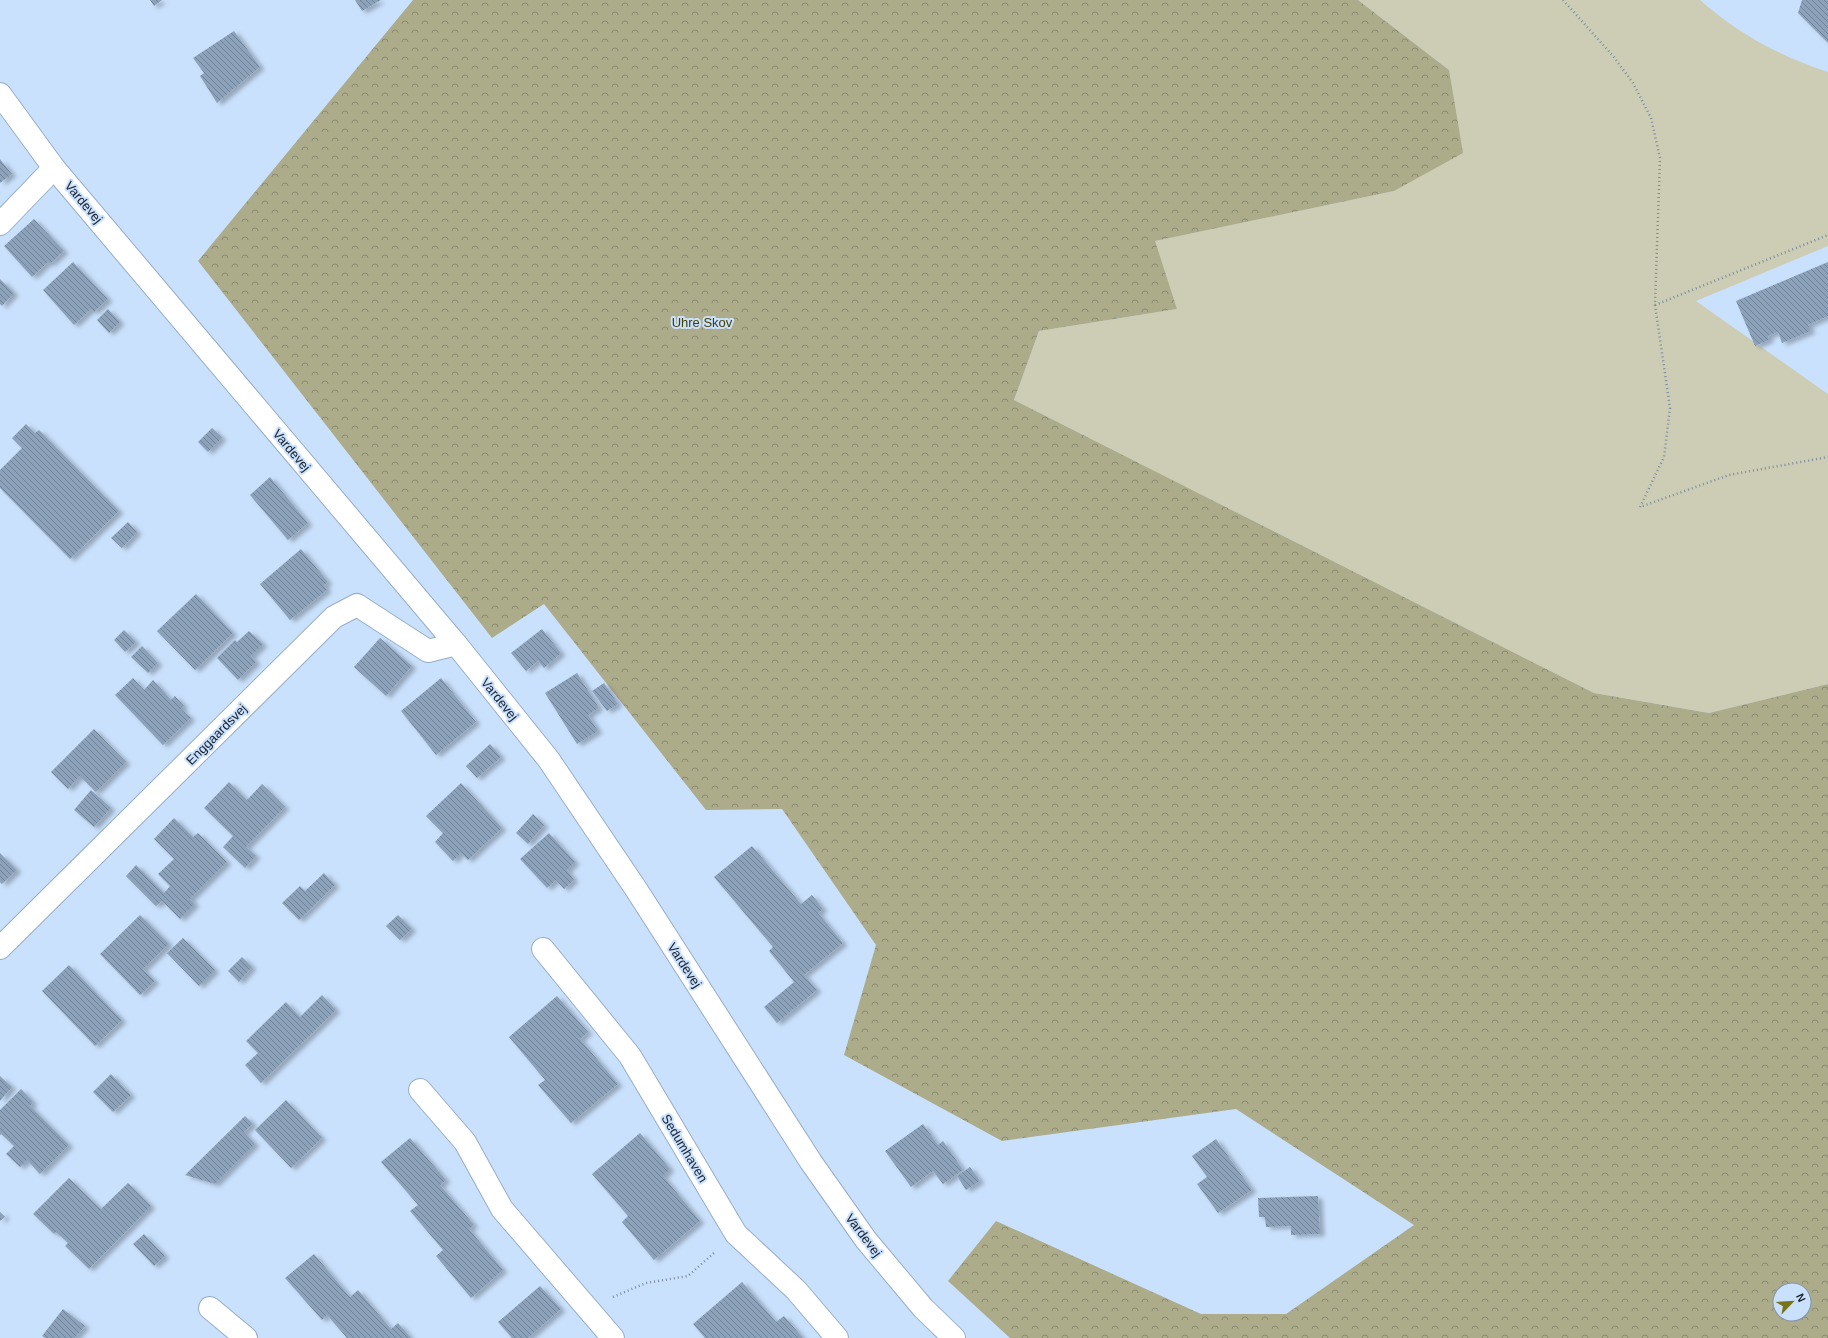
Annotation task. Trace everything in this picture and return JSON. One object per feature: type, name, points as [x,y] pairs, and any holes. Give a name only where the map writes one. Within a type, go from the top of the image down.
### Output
[{"type":"street","name":"Vardevej","points":[[0,94],[54,168],[456,644],[549,760],[636,889],[811,1162],[866,1240],[923,1308],[954,1338]]},
{"type":"street","points":[[0,224],[54,168]]},
{"type":"street","name":"Enggaardsvej","points":[[0,948],[334,617],[357,605],[428,652],[456,644]]},
{"type":"street","name":"Sedumhaven","points":[[543,949],[630,1056],[736,1234],[796,1290],[837,1338]]},
{"type":"street","points":[[420,1090],[466,1142],[502,1210],[613,1338]]},
{"type":"street","points":[[210,1308],[246,1338]]},
{"type":"path","points":[[1563,0],[1613,56],[1633,84],[1651,118],[1660,158],[1655,305],[1670,408],[1664,457],[1640,507],[1728,475],[1828,457]]},
{"type":"path","points":[[1655,305],[1828,234]]},
{"type":"path","points":[[593,1316],[604,1301],[646,1283],[688,1276],[736,1234]]},
{"type":"green space","name":"Uhre Skov","points":[[413,0],[1358,0],[1449,70],[1463,153],[1394,191],[1155,241],[1177,309],[1039,331],[1014,400],[1594,693],[1709,713],[1828,684],[1828,1338],[1010,1338],[948,1281],[996,1221],[1201,1314],[1286,1314],[1414,1225],[1236,1109],[1002,1141],[844,1055],[876,945],[782,809],[706,810],[544,604],[492,638],[198,261]]},
{"type":"green space","points":[[1358,0],[1700,0],[1730,24],[1760,43],[1828,72],[1828,246],[1696,301],[1828,394],[1828,684],[1709,713],[1594,693],[1014,400],[1039,331],[1177,309],[1154,241],[1394,191],[1449,70]]},
{"type":"building","points":[[150,0],[162,0],[154,6]]},
{"type":"building","points":[[355,0],[381,0],[362,11]]},
{"type":"building","points":[[1802,0],[1828,0],[1828,43],[1798,13]]},
{"type":"building","points":[[234,31],[260,67],[217,103],[200,76],[204,73],[193,58]]},
{"type":"building","points":[[0,159],[12,174],[0,183]]},
{"type":"building","points":[[34,219],[64,251],[50,264],[48,262],[32,277],[4,246]]},
{"type":"building","points":[[73,262],[108,299],[94,312],[91,309],[74,325],[43,290]]},
{"type":"building","points":[[1828,262],[1828,316],[1808,325],[1811,331],[1782,343],[1778,332],[1768,336],[1769,340],[1755,346],[1736,301]]},
{"type":"building","points":[[0,279],[14,293],[2,306],[0,304]]},
{"type":"building","points":[[108,309],[120,322],[109,333],[97,320]]},
{"type":"building","points":[[26,424],[35,433],[39,430],[119,511],[70,559],[0,488],[0,470],[22,448],[12,438]]},
{"type":"building","points":[[212,428],[222,438],[208,452],[198,442]]},
{"type":"building","points":[[270,477],[308,523],[288,540],[250,495]]},
{"type":"building","points":[[128,522],[137,532],[122,548],[111,538]]},
{"type":"building","points":[[301,549],[328,582],[324,585],[327,590],[290,620],[260,584]]},
{"type":"building","points":[[196,594],[233,633],[195,670],[157,631]]},
{"type":"building","points":[[542,629],[561,653],[544,668],[538,661],[526,671],[511,653]]},
{"type":"building","points":[[124,630],[136,642],[125,652],[114,640]]},
{"type":"building","points":[[249,631],[263,644],[251,656],[256,662],[238,680],[217,658],[235,640],[237,642]]},
{"type":"building","points":[[380,638],[412,666],[386,696],[354,667]]},
{"type":"building","points":[[142,646],[158,663],[148,673],[131,657]]},
{"type":"building","points":[[577,673],[599,708],[588,715],[598,731],[577,744],[545,693]]},
{"type":"building","points":[[133,678],[144,690],[153,680],[171,700],[175,696],[184,706],[181,709],[191,718],[163,745],[115,695]]},
{"type":"building","points":[[441,678],[476,722],[436,755],[401,711]]},
{"type":"building","points":[[604,683],[618,704],[607,711],[592,691]]},
{"type":"building","points":[[94,729],[126,762],[96,792],[80,776],[68,789],[51,772]]},
{"type":"building","points":[[490,744],[501,757],[477,778],[466,766]]},
{"type":"building","points":[[229,782],[247,800],[262,784],[285,807],[246,847],[256,856],[245,868],[223,847],[233,836],[204,808]]},
{"type":"building","points":[[461,783],[502,828],[468,860],[461,853],[453,861],[435,842],[443,833],[426,816]]},
{"type":"building","points":[[91,790],[111,808],[94,827],[74,810]]},
{"type":"building","points":[[533,814],[544,825],[528,844],[516,833]]},
{"type":"building","points":[[174,818],[193,837],[198,833],[227,862],[190,899],[195,904],[180,919],[162,901],[156,906],[126,876],[136,865],[164,893],[170,886],[158,874],[174,859],[154,839]]},
{"type":"building","points":[[549,833],[575,862],[567,870],[574,880],[564,889],[556,880],[547,888],[520,859]]},
{"type":"building","points":[[752,846],[801,904],[812,895],[823,909],[818,913],[843,943],[804,975],[817,990],[777,1023],[764,1007],[794,982],[769,951],[773,947],[714,877]]},
{"type":"building","points":[[0,853],[17,870],[2,884],[0,882]]},
{"type":"building","points":[[324,873],[335,885],[299,920],[282,903],[300,886],[305,891]]},
{"type":"building","points":[[140,915],[169,944],[143,969],[155,981],[140,995],[100,954]]},
{"type":"building","points":[[398,915],[412,929],[400,940],[386,926]]},
{"type":"building","points":[[183,938],[215,970],[199,986],[167,953]]},
{"type":"building","points":[[242,957],[252,967],[239,982],[228,971]]},
{"type":"building","points":[[69,965],[122,1020],[95,1046],[42,991]]},
{"type":"building","points":[[322,995],[336,1010],[261,1083],[245,1065],[258,1053],[246,1041],[286,1002],[300,1017]]},
{"type":"building","points":[[557,996],[588,1032],[580,1039],[618,1084],[571,1123],[538,1085],[545,1080],[509,1037]]},
{"type":"building","points":[[111,1074],[131,1095],[113,1112],[93,1092]]},
{"type":"building","points":[[0,1076],[12,1087],[0,1101]]},
{"type":"building","points":[[21,1089],[33,1102],[30,1106],[69,1145],[40,1174],[27,1160],[20,1167],[6,1154],[14,1146],[1,1134],[0,1135],[0,1110]]},
{"type":"building","points":[[286,1100],[322,1138],[291,1168],[255,1130]]},
{"type":"building","points":[[245,1116],[253,1124],[244,1132],[255,1144],[215,1184],[185,1175]]},
{"type":"building","points":[[923,1124],[938,1145],[943,1141],[963,1170],[943,1184],[933,1171],[911,1187],[885,1151]]},
{"type":"building","points":[[640,1133],[670,1169],[663,1176],[700,1221],[654,1260],[622,1222],[628,1216],[592,1174]]},
{"type":"building","points":[[410,1138],[446,1180],[440,1185],[474,1225],[469,1229],[503,1270],[471,1298],[436,1256],[443,1250],[410,1211],[418,1205],[381,1162]]},
{"type":"building","points":[[1216,1139],[1252,1190],[1218,1213],[1197,1184],[1207,1177],[1192,1156]]},
{"type":"building","points":[[970,1167],[980,1181],[966,1190],[957,1176]]},
{"type":"building","points":[[69,1178],[101,1209],[128,1183],[151,1206],[89,1269],[65,1246],[68,1243],[56,1232],[54,1234],[33,1214]]},
{"type":"building","points":[[1318,1196],[1320,1234],[1291,1235],[1291,1226],[1266,1227],[1265,1217],[1259,1217],[1258,1198]]},
{"type":"building","points":[[0,1212],[5,1217],[0,1221]]},
{"type":"building","points":[[144,1234],[165,1256],[154,1266],[133,1244]]},
{"type":"building","points":[[314,1254],[350,1297],[358,1290],[391,1329],[398,1323],[411,1338],[347,1338],[327,1315],[322,1320],[285,1278]]},
{"type":"building","points":[[742,1282],[776,1322],[784,1316],[803,1338],[705,1338],[693,1324]]},
{"type":"building","points":[[540,1286],[561,1309],[528,1338],[512,1338],[498,1322]]},
{"type":"building","points":[[63,1309],[85,1326],[75,1338],[45,1338],[42,1336]]}]
